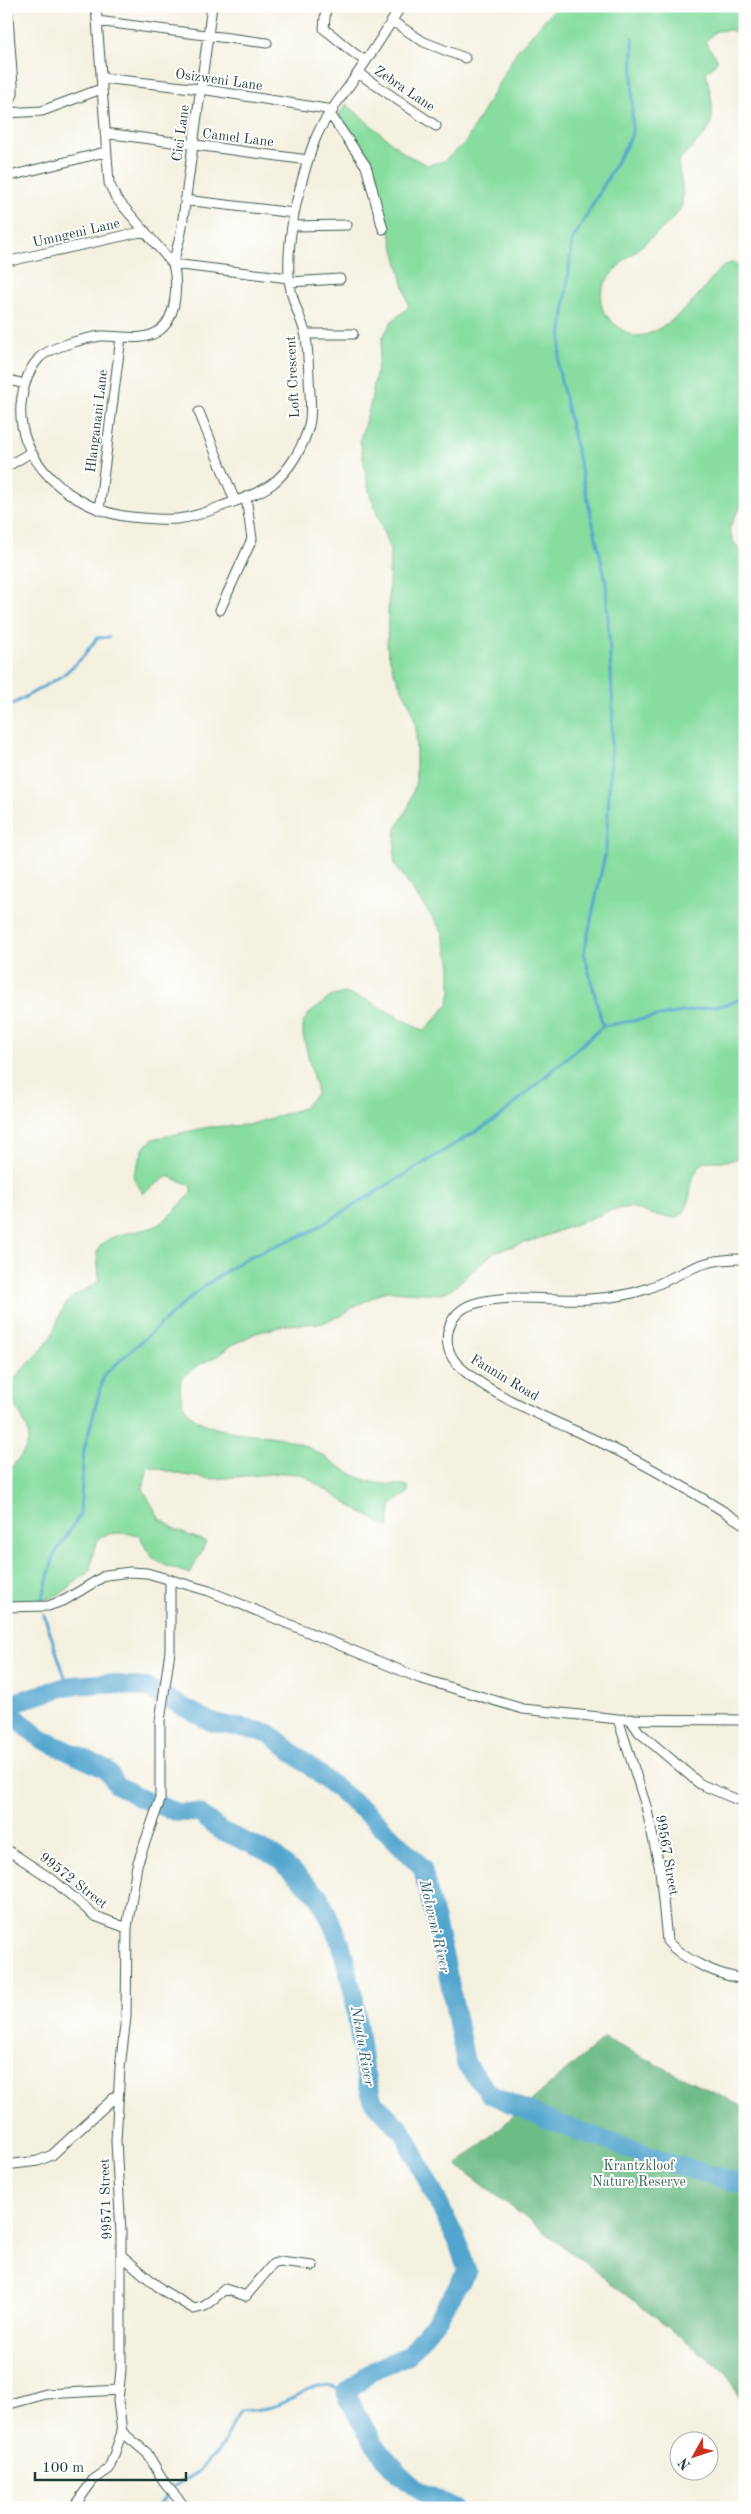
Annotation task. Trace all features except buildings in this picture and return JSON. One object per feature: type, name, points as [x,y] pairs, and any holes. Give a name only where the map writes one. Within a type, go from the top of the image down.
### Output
[{"type":"street","points":[[6,109],[13,94],[7,6]]},
{"type":"street","points":[[96,6],[105,152],[112,192],[173,264],[289,280],[340,279]]},
{"type":"street","name":"Cici Lane","points":[[173,264],[185,200],[212,6]]},
{"type":"street","points":[[326,6],[324,29],[337,38],[349,52],[366,61]]},
{"type":"street","name":"Loft Crescent","points":[[173,264],[175,272],[173,310],[168,322],[150,335],[101,336],[48,351],[32,367],[24,384],[20,406],[20,425],[30,453],[52,479],[84,502],[99,510],[122,516],[183,520],[246,498],[271,485],[290,465],[309,425],[310,412],[305,334],[289,280],[294,213],[308,160],[317,136],[401,6]]},
{"type":"street","points":[[97,21],[267,43]]},
{"type":"street","points":[[392,21],[424,42],[465,58]]},
{"type":"street","name":"Zebra Lane","points":[[358,74],[436,126]]},
{"type":"street","name":"Osizweni Lane","points":[[101,78],[200,89],[331,112]]},
{"type":"street","points":[[6,112],[42,110],[102,89]]},
{"type":"street","points":[[331,112],[366,166],[382,229]]},
{"type":"street","name":"Camel Lane","points":[[105,133],[308,160]]},
{"type":"street","points":[[6,177],[105,152]]},
{"type":"street","points":[[185,200],[294,213]]},
{"type":"street","points":[[293,226],[347,225]]},
{"type":"street","name":"Umngeni Lane","points":[[14,260],[145,231]]},
{"type":"street","points":[[305,334],[353,334]]},
{"type":"street","name":"Hlanganani Lane","points":[[99,510],[121,337]]},
{"type":"street","points":[[6,379],[24,384]]},
{"type":"street","points":[[198,412],[234,501]]},
{"type":"street","points":[[6,467],[30,453]]},
{"type":"street","points":[[220,610],[252,539],[246,498]]},
{"type":"street","name":"Fannin Road","points":[[745,1259],[702,1262],[649,1288],[618,1296],[589,1299],[496,1300],[472,1304],[453,1318],[448,1328],[446,1339],[448,1348],[458,1365],[484,1383],[536,1412],[640,1462],[745,1526]]},
{"type":"street","points":[[6,1607],[48,1606],[65,1600],[106,1575],[130,1572],[147,1573],[209,1591],[419,1678],[523,1709],[618,1719],[745,1720]]},
{"type":"street","name":"99571 Street","points":[[122,2432],[119,2390],[121,2369],[121,2255],[116,2141],[118,2094],[126,2017],[127,1928],[137,1864],[160,1800],[162,1701],[170,1651],[170,1579]]},
{"type":"street","name":"99567 Street","points":[[618,1719],[646,1806],[660,1870],[667,1941],[673,1949],[722,1975],[745,1979]]},
{"type":"street","points":[[630,1719],[639,1732],[700,1784],[745,1803]]},
{"type":"street","name":"99572 Street","points":[[6,1849],[53,1880],[96,1916],[127,1928]]},
{"type":"street","points":[[6,2165],[38,2162],[52,2155],[106,2103],[118,2094]]},
{"type":"street","points":[[121,2255],[162,2290],[194,2309],[205,2306],[225,2289],[246,2296],[273,2264],[285,2262],[313,2266]]},
{"type":"street","points":[[6,2405],[46,2394],[119,2390]]},
{"type":"street","points":[[73,2508],[93,2480],[109,2469],[122,2432],[147,2453],[166,2485],[186,2508]]},
{"type":"green space","points":[[557,6],[745,6],[745,38],[731,30],[716,31],[705,42],[718,60],[706,73],[712,104],[711,123],[707,131],[678,161],[683,191],[681,207],[656,234],[621,263],[608,279],[601,295],[604,312],[626,332],[640,336],[656,330],[677,316],[723,267],[734,262],[745,272],[745,503],[736,514],[729,529],[733,541],[745,556],[745,1153],[733,1160],[710,1161],[702,1164],[694,1176],[688,1205],[684,1212],[676,1218],[653,1215],[631,1207],[612,1210],[543,1237],[494,1252],[454,1287],[442,1294],[386,1291],[355,1306],[341,1316],[322,1323],[287,1325],[256,1333],[195,1367],[181,1379],[180,1389],[183,1404],[193,1417],[203,1423],[224,1430],[293,1441],[314,1451],[342,1469],[368,1481],[408,1486],[408,1493],[392,1504],[388,1527],[301,1474],[281,1473],[212,1479],[183,1475],[148,1466],[143,1489],[159,1518],[178,1531],[206,1542],[190,1574],[165,1565],[153,1558],[140,1535],[109,1534],[103,1536],[94,1548],[91,1570],[62,1593],[37,1603],[6,1601],[6,1472],[19,1459],[26,1448],[28,1439],[28,1431],[14,1401],[10,1387],[18,1375],[47,1343],[68,1302],[99,1280],[97,1252],[101,1245],[116,1236],[158,1225],[192,1191],[190,1185],[168,1176],[143,1193],[133,1177],[144,1147],[153,1139],[209,1127],[249,1125],[303,1108],[317,1093],[303,1035],[303,1023],[308,1015],[330,997],[344,993],[365,999],[424,1031],[447,1006],[451,993],[451,965],[442,931],[394,864],[396,829],[409,806],[416,781],[416,727],[412,709],[393,670],[387,648],[390,550],[369,492],[360,440],[370,406],[383,337],[392,321],[409,307],[378,186],[364,154],[337,118],[346,104],[405,154],[427,165],[444,161],[465,143],[517,51]]},
{"type":"green space","name":"Krantzkloof Nature Reserve","points":[[604,2038],[745,2108],[745,2406],[726,2372],[457,2165]]},
{"type":"waterway","points":[[603,1026],[584,953],[606,850],[613,711],[606,582],[558,367],[572,241],[632,135],[633,38]]},
{"type":"waterway","points":[[6,708],[62,676],[83,657],[97,638],[109,637]]},
{"type":"waterway","points":[[42,1600],[54,1555],[80,1515],[84,1450],[104,1375],[201,1288],[246,1258],[310,1232],[498,1118],[603,1026],[729,1004],[745,997]]},
{"type":"waterway","points":[[44,1615],[68,1686]]},
{"type":"waterway","name":"Molweni River","points":[[6,1705],[68,1686],[105,1683],[148,1688],[211,1722],[269,1733],[374,1819],[422,1867],[445,1960],[466,2065],[490,2094],[548,2120],[670,2163],[745,2185]]},
{"type":"waterway","name":"Nkutu River","points":[[6,1709],[41,1739],[106,1769],[117,1785],[142,1799],[176,1812],[199,1813],[220,1830],[274,1855],[319,1896],[341,1944],[354,1997],[364,2071],[373,2101],[404,2133],[458,2243],[467,2271],[438,2318],[408,2355],[372,2371],[346,2393],[366,2430],[382,2454],[401,2476],[416,2488],[453,2508]]},
{"type":"waterway","points":[[173,2487],[199,2471],[223,2446],[230,2428],[240,2411],[275,2406],[317,2386],[335,2388],[346,2393]]},
{"type":"waterway","points":[[158,2508],[167,2496]]}]
